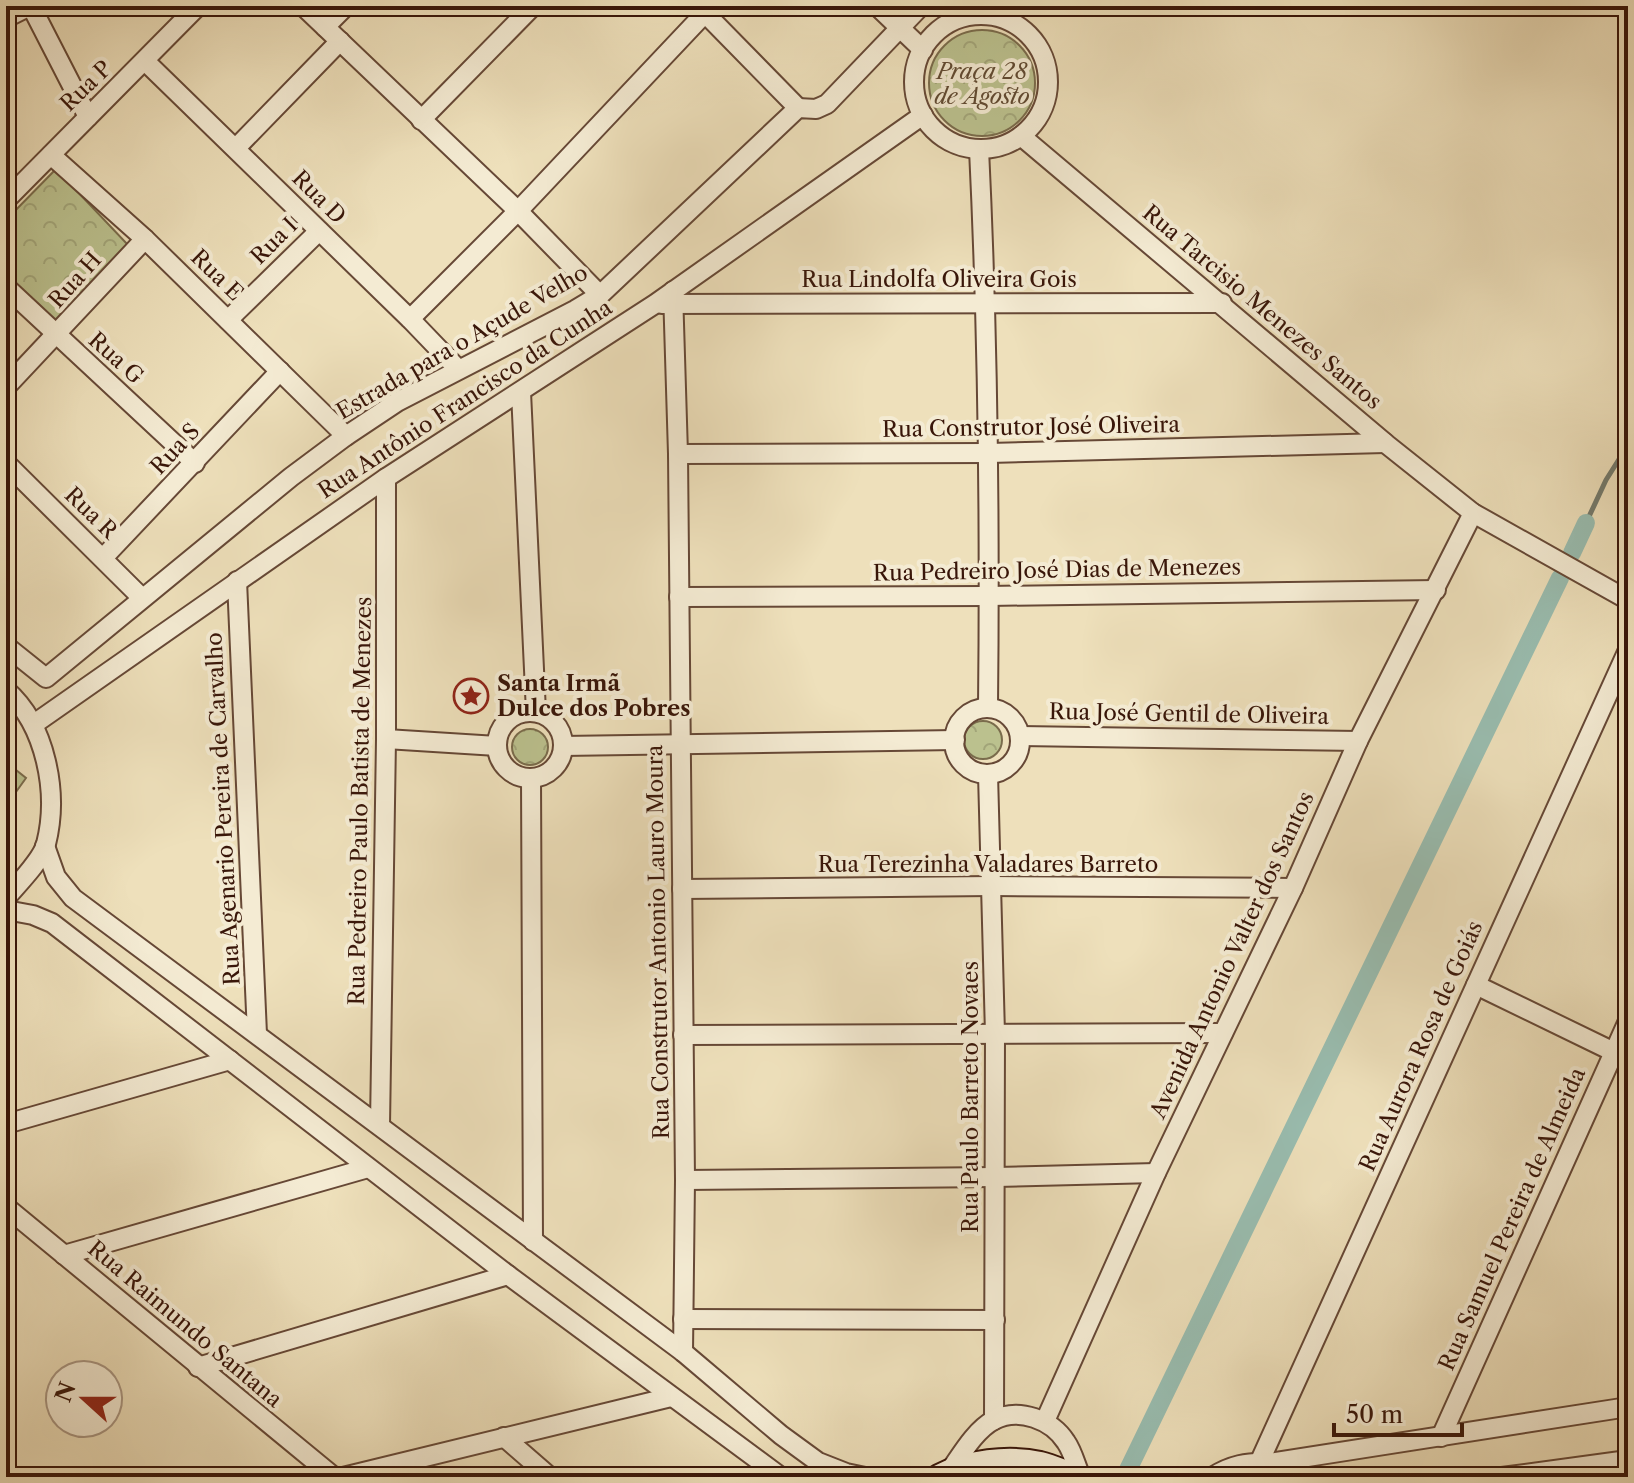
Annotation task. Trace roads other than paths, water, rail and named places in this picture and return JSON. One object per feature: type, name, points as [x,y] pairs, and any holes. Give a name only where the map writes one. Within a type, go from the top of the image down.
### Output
[{"type":"street","points":[[6,18],[30,6],[88,117]]},
{"type":"street","name":"Rua P","points":[[6,200],[146,62],[177,14],[198,6]]},
{"type":"street","points":[[303,6],[518,211],[600,295]]},
{"type":"street","points":[[325,27],[346,6]]},
{"type":"street","points":[[421,120],[533,6]]},
{"type":"street","points":[[877,6],[923,50]]},
{"type":"street","name":"Estrada para o Açude Velho","points":[[6,646],[46,678],[346,436],[397,402],[600,295],[798,108],[812,110],[827,104],[921,6]]},
{"type":"street","points":[[410,319],[518,211],[702,9],[798,108]]},
{"type":"street","points":[[975,15],[997,16],[1017,25],[1033,39],[1044,58],[1048,79],[1046,100],[1036,120],[1021,136],[1001,146],[979,149],[956,145],[937,133],[923,115],[917,99],[916,66],[923,50],[936,32],[954,20],[975,15]]},
{"type":"street","points":[[236,148],[340,41]]},
{"type":"street","name":"Rua D","points":[[146,62],[458,369]]},
{"type":"street","name":"Rua Antônio Francisco da Cunha","points":[[34,724],[386,478],[667,299],[923,115]]},
{"type":"street","name":"Rua Tarcisio Menezes Santos","points":[[1021,136],[1385,443],[1473,513],[1628,600]]},
{"type":"street","points":[[979,149],[989,453],[988,708]]},
{"type":"street","name":"Rua E","points":[[51,155],[145,239],[346,436]]},
{"type":"street","name":"Rua I","points":[[228,320],[319,231]]},
{"type":"street","name":"Rua H","points":[[6,387],[145,239]]},
{"type":"street","name":"Rua G","points":[[6,287],[195,463]]},
{"type":"street","name":"Rua Lindolfa Oliveira Gois","points":[[667,299],[1222,303]]},
{"type":"street","name":"Rua Construtor Antonio Lauro Moura","points":[[667,299],[678,454],[685,1180],[683,1352]]},
{"type":"street","name":"Rua S","points":[[103,558],[280,371]]},
{"type":"street","points":[[521,392],[536,712]]},
{"type":"street","name":"Rua Construtor José Oliveira","points":[[678,454],[989,453],[1385,443]]},
{"type":"street","name":"Rua R","points":[[6,463],[142,598]]},
{"type":"street","name":"Rua Pedreiro Paulo Batista de Menezes","points":[[380,1125],[386,739],[386,478]]},
{"type":"street","name":"Avenida Antonio Valter dos Santos","points":[[1045,1421],[1156,1173],[1293,888],[1358,741],[1473,513]]},
{"type":"street","name":"Rua Agenario Pereira de Carvalho","points":[[237,581],[257,1034]]},
{"type":"street","name":"Rua Pedreiro José Dias de Menezes","points":[[679,597],[1436,590]]},
{"type":"street","name":"Rua Aurora Rosa de Goiás","points":[[1270,1468],[1476,985],[1628,650]]},
{"type":"street","points":[[6,690],[34,724],[49,767],[45,846],[56,877],[73,898],[683,1352],[781,1435],[818,1462],[865,1477]]},
{"type":"street","points":[[988,708],[1005,713],[1017,727],[1020,736],[1017,754],[1012,762],[1006,768],[988,774],[968,768],[956,751],[956,730],[968,714],[988,708]]},
{"type":"street","points":[[536,712],[553,720],[562,736],[563,746],[557,765],[541,776],[531,778],[512,772],[504,765],[497,746],[498,736],[509,719],[517,714],[536,712]]},
{"type":"street","name":"Rua José Gentil de Oliveira","points":[[1020,736],[1358,741]]},
{"type":"street","points":[[386,739],[497,746]]},
{"type":"street","points":[[563,746],[955,740]]},
{"type":"street","name":"Rua Paulo Barreto Novaes","points":[[988,774],[995,1034],[994,1420]]},
{"type":"street","points":[[531,778],[533,1241]]},
{"type":"street","points":[[6,898],[45,846]]},
{"type":"street","name":"Rua Terezinha Valadares Barreto","points":[[682,889],[992,886],[1293,888]]},
{"type":"street","points":[[6,910],[33,915],[52,923],[508,1275],[781,1477]]},
{"type":"street","points":[[1476,985],[1614,1052]]},
{"type":"street","name":"Rua Samuel Pereira de Almeida","points":[[1441,1437],[1628,1021]]},
{"type":"street","points":[[683,1035],[1223,1033]]},
{"type":"street","points":[[6,1124],[230,1060]]},
{"type":"street","points":[[64,1255],[368,1168]]},
{"type":"street","points":[[685,1180],[1156,1173]]},
{"type":"street","name":"Rua Raimundo Santana","points":[[6,1207],[334,1477]]},
{"type":"street","points":[[198,1367],[508,1275]]},
{"type":"street","points":[[683,1319],[995,1320]]},
{"type":"street","points":[[343,1477],[671,1397]]},
{"type":"street","points":[[1212,1477],[1236,1465],[1270,1468],[1626,1404]]},
{"type":"street","points":[[944,1474],[972,1439],[994,1420],[1018,1415],[1045,1421],[1066,1441],[1079,1477]]},
{"type":"street","points":[[504,1437],[550,1477]]},
{"type":"street","points":[[944,1474],[993,1461],[1039,1463],[1079,1477]]},
{"type":"street","points":[[1502,1477],[1627,1462]]},
{"type":"waterway","points":[[1586,523],[1606,480],[1628,445]]},
{"type":"waterway","points":[[1572,553],[1586,523]]},
{"type":"waterway","points":[[1126,1474],[1560,578]]},
{"type":"place","name":"Santa Irmã Dulce dos Pobres","points":[[471,696]]},
{"type":"park label","name":"Praça 28 de Agosto","points":[[982,84]]}]
